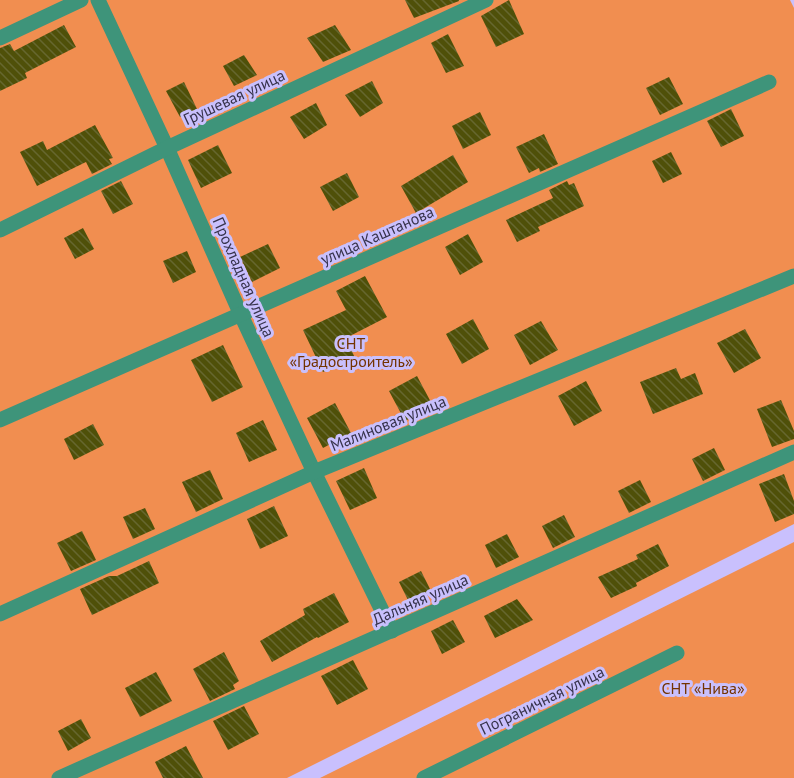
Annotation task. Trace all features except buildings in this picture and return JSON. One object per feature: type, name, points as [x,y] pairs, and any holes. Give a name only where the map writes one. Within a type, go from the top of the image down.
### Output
[{"type":"street","points":[[0,38],[81,0]]},
{"type":"street","name":"Прохладная улица","points":[[98,0],[314,472],[392,631]]},
{"type":"street","name":"Грушевая улица","points":[[0,230],[167,148],[486,0]]},
{"type":"street","name":"улица Каштанова","points":[[0,420],[769,82]]},
{"type":"street","name":"Малиновая улица","points":[[0,614],[314,472],[794,276]]},
{"type":"street","name":"Дальняя улица","points":[[59,778],[794,452]]},
{"type":"street","name":"Пограничная улица","points":[[424,778],[677,653]]},
{"type":"green space","name":"СНТ «Градостроитель»","points":[[0,0],[790,0],[794,8],[794,524],[287,778],[0,778]]},
{"type":"green space","name":"СНТ «Нива»","points":[[794,542],[794,778],[320,778]]}]
